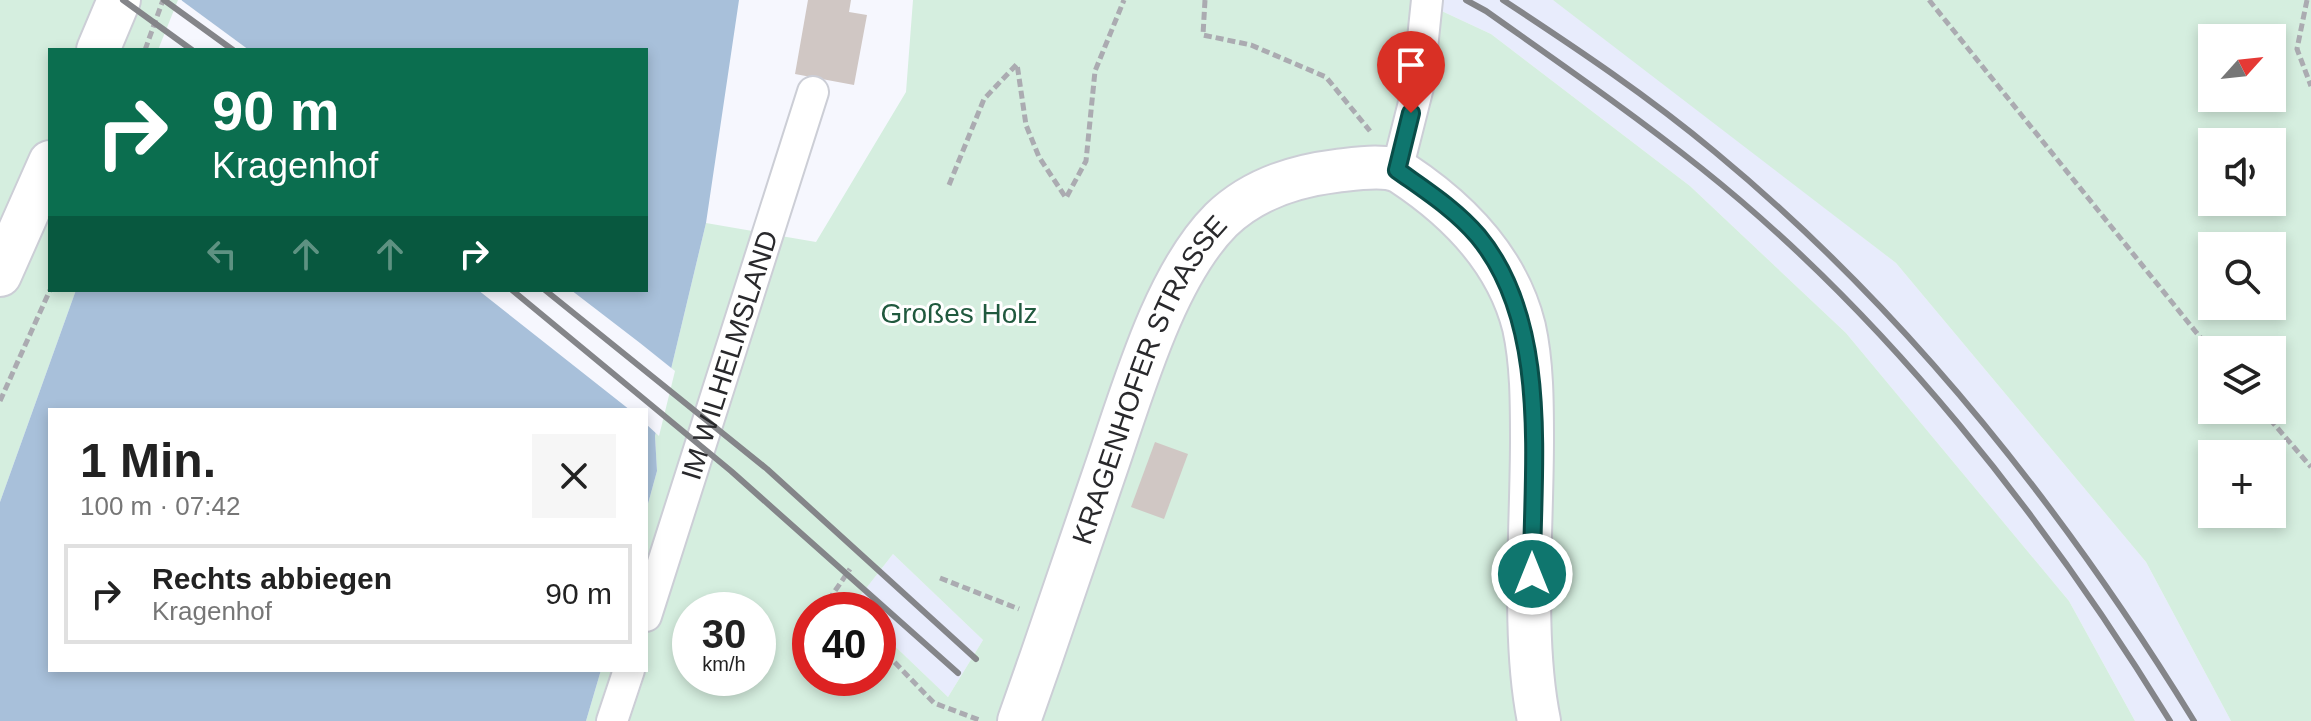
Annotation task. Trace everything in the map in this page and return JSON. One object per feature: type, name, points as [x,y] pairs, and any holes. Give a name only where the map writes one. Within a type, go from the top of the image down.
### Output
[{"type":"street","points":[[99,48],[119,0]]},
{"type":"street","points":[[1427,0],[1418,87],[1398,167],[1457,215],[1478,237],[1499,267],[1524,327],[1532,414],[1532,670],[1539,721]]},
{"type":"street","name":"IM WILHELMSLAND","points":[[648,610],[813,92]]},
{"type":"street","points":[[0,275],[48,167]]},
{"type":"street","name":"KRAGENHOFER STRASSE","points":[[1019,721],[1140,370],[1169,300],[1207,239],[1238,207],[1287,182],[1315,173],[1398,167]]},
{"type":"street","points":[[612,721],[628,672]]},
{"type":"path","points":[[146,48],[163,0]]},
{"type":"path","points":[[949,185],[984,99],[1017,64],[1026,125],[1039,157],[1066,198],[1086,161],[1095,71],[1124,0]]},
{"type":"path","points":[[1205,0],[1203,35],[1251,45],[1326,77],[1398,167]]},
{"type":"path","points":[[1929,0],[2199,336]]},
{"type":"path","points":[[2307,0],[2297,49],[2311,86]]},
{"type":"path","points":[[0,401],[49,292]]},
{"type":"path","points":[[2274,424],[2311,467]]},
{"type":"path","points":[[834,592],[850,569]]},
{"type":"path","points":[[940,578],[1029,613]]},
{"type":"path","points":[[896,664],[934,703],[983,721]]},
{"type":"shaded area","points":[[1418,0],[1553,0],[1562,4],[1896,263],[2146,562],[2231,721],[2135,721],[2069,601],[1846,333],[1690,186],[1491,34]]},
{"type":"shaded area","points":[[893,554],[983,640],[948,697],[896,647],[896,592],[863,592]]},
{"type":"green space","points":[[0,0],[182,0],[163,48],[48,48],[48,292],[75,292],[0,502]]},
{"type":"green space","name":"Großes Holz","points":[[913,0],[1418,0],[1491,34],[1690,186],[1846,333],[2069,601],[2135,721],[586,721],[600,672],[648,672],[648,504],[657,471],[655,436],[706,223],[816,242],[906,92]]},
{"type":"green space","points":[[1553,0],[2311,0],[2311,721],[2231,721],[2146,562],[1896,263]]},
{"type":"water","points":[[182,0],[739,0],[706,223],[655,436],[657,471],[648,504],[648,408],[48,408],[48,672],[600,672],[586,721],[0,721],[0,502],[75,292],[648,292],[648,48],[163,48]]},
{"type":"pier","points":[[178,0],[181,0],[246,48],[159,48]]},
{"type":"pier","points":[[481,292],[574,292],[675,371],[659,436],[648,426],[648,408],[627,408]]},
{"type":"building","points":[[808,0],[851,0],[849,12],[867,15],[854,85],[795,74]]},
{"type":"building","points":[[1155,442],[1188,454],[1164,519],[1131,507]]},
{"type":"railway","points":[[123,0],[189,48]]},
{"type":"railway","points":[[164,0],[230,48]]},
{"type":"railway","points":[[1466,0],[1540,49],[1701,168],[1835,288],[1959,424],[2016,496],[2071,570],[2170,721]]},
{"type":"railway","points":[[1503,0],[1690,131],[1785,213],[1852,278],[1978,417],[2036,490],[2092,566],[2194,721]]},
{"type":"railway","points":[[514,292],[731,471],[958,673]]},
{"type":"railway","points":[[547,292],[767,469],[976,659]]},
{"type":"route","points":[[1411,113],[1397,170],[1439,200],[1478,237],[1499,267],[1524,327],[1532,414],[1532,574]]}]
